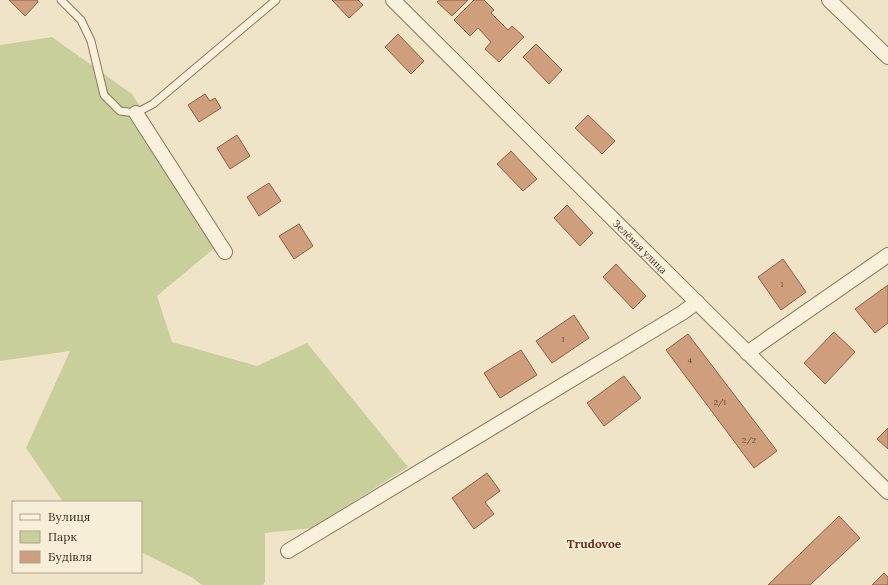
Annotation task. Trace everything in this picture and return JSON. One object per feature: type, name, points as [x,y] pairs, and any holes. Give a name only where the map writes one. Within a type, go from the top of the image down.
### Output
[{"type":"street","name":"Зелёная улица","points":[[393,0],[888,492]]},
{"type":"street","points":[[829,0],[888,56]]},
{"type":"street","points":[[136,113],[225,252]]},
{"type":"street","points":[[747,353],[888,255]]},
{"type":"street","points":[[288,552],[682,313],[697,302]]},
{"type":"lane","points":[[61,0],[80,20],[91,41],[104,95],[120,110],[136,113],[153,104],[276,0]]},
{"type":"green space","points":[[52,37],[132,94],[201,200],[223,241],[157,296],[172,342],[257,366],[307,343],[408,467],[312,528],[265,533],[265,582],[263,585],[202,585],[193,578],[142,552],[142,501],[62,501],[26,448],[70,351],[0,361],[0,45]]},
{"type":"building","points":[[9,0],[37,0],[38,2],[25,16]]},
{"type":"building","points":[[332,0],[358,0],[363,5],[349,18]]},
{"type":"building","points":[[440,0],[468,0],[452,16],[437,2]]},
{"type":"building","points":[[474,0],[484,0],[494,10],[491,13],[508,30],[512,26],[524,37],[499,62],[485,49],[491,42],[478,28],[470,36],[454,20]]},
{"type":"building","points":[[398,34],[424,61],[411,74],[385,47]]},
{"type":"building","points":[[536,44],[562,70],[549,84],[523,57]]},
{"type":"building","points":[[205,94],[210,101],[215,98],[221,108],[199,122],[188,105]]},
{"type":"building","points":[[588,115],[615,141],[602,154],[575,128]]},
{"type":"building","points":[[237,135],[250,156],[230,169],[217,148]]},
{"type":"building","points":[[511,151],[537,179],[523,191],[497,164]]},
{"type":"building","points":[[269,183],[281,201],[259,216],[247,197]]},
{"type":"building","points":[[567,205],[593,233],[580,246],[554,218]]},
{"type":"building","points":[[299,224],[313,246],[294,259],[279,236]]},
{"type":"building","points":[[783,259],[806,292],[781,310],[758,277]]},
{"type":"building","points":[[616,264],[646,296],[633,309],[603,277]]},
{"type":"building","points":[[888,285],[888,323],[875,333],[855,309]]},
{"type":"building","points":[[574,315],[589,338],[552,363],[536,341]]},
{"type":"building","points":[[834,332],[855,352],[825,384],[804,363]]},
{"type":"building","points":[[688,334],[777,451],[754,468],[666,350]]},
{"type":"building","points":[[521,350],[537,375],[500,398],[484,373]]},
{"type":"building","points":[[624,376],[641,398],[604,426],[587,403]]},
{"type":"building","points":[[888,428],[888,449],[877,439]]},
{"type":"building","points":[[487,473],[500,491],[485,502],[494,514],[474,529],[452,498]]},
{"type":"building","points":[[839,516],[860,538],[810,585],[768,585]]},
{"type":"building","points":[[884,573],[888,577],[888,585],[872,585]]},
{"type":"district","name":"Trudovoe","points":[[594,544]]}]
